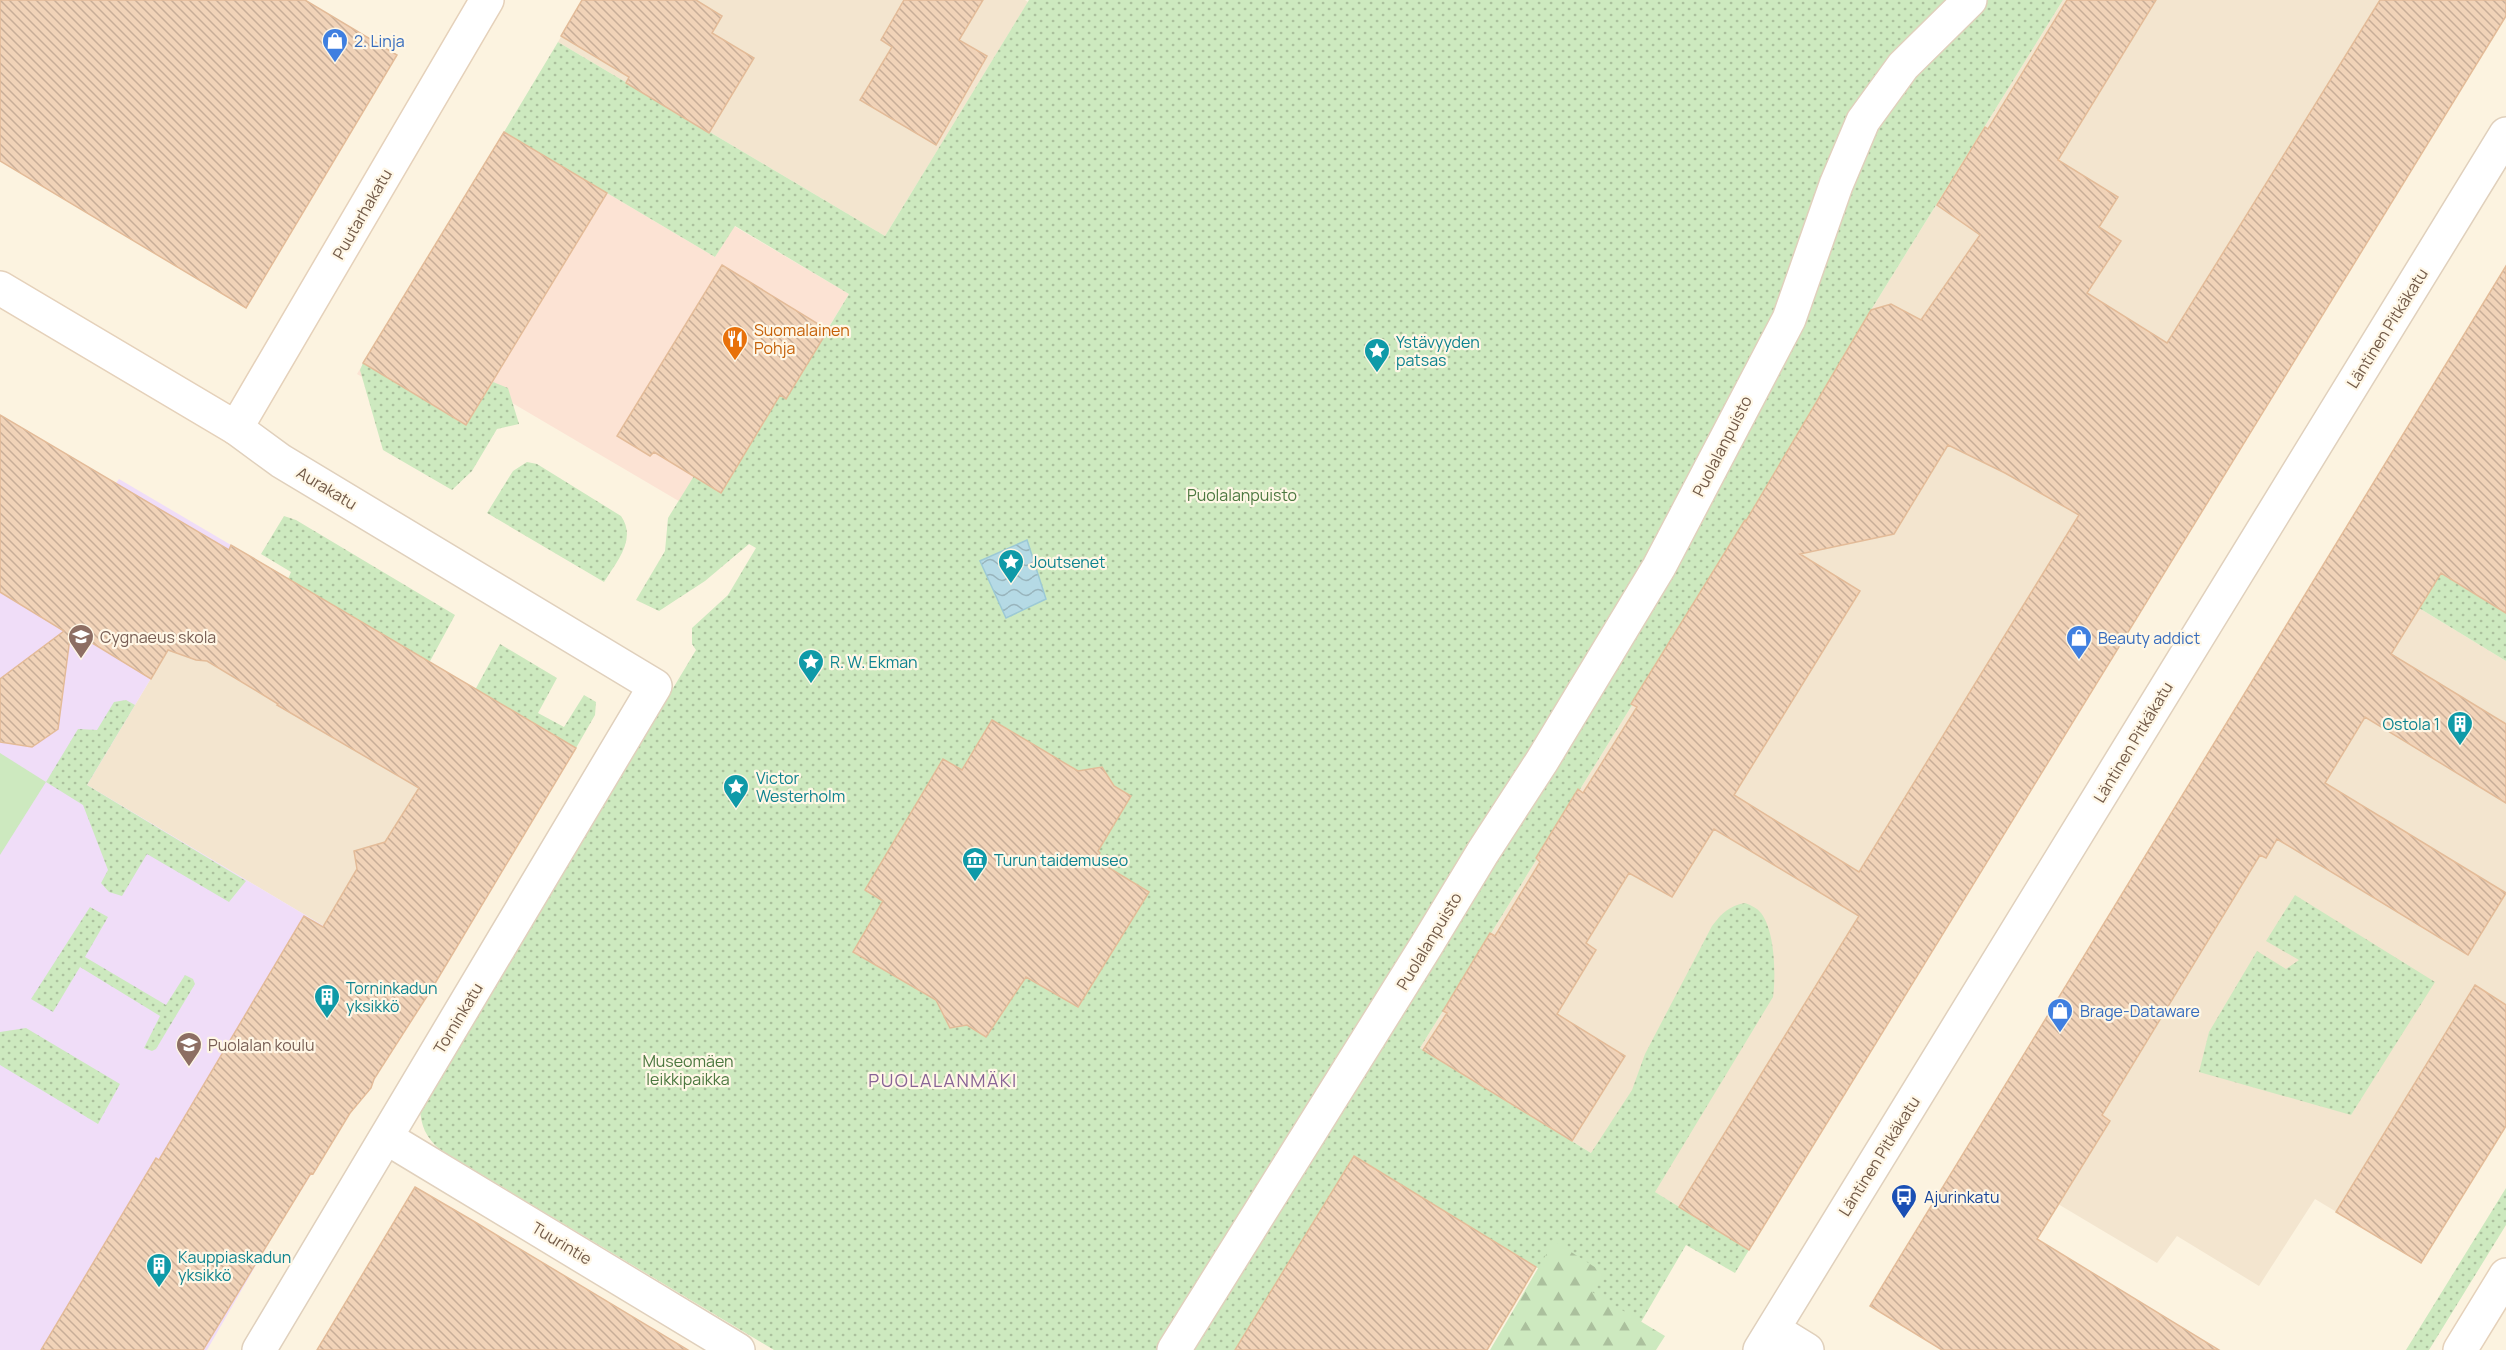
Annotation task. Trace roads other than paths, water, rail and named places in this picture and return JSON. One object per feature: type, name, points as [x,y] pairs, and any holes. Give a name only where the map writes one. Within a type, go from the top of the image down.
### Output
[{"type":"street","name":"Puutarhakatu","points":[[236,428],[488,0]]},
{"type":"street","name":"Puolalanpuisto","points":[[1174,1350],[1548,751],[1659,567],[1789,319],[1836,185],[1863,121],[1903,66],[1970,0]]},
{"type":"street","name":"Läntinen Pitkäkatu","points":[[1766,1340],[2506,134]]},
{"type":"street","name":"Aurakatu","points":[[0,288],[236,428],[281,461],[655,686]]},
{"type":"street","name":"Torninkatu","points":[[259,1350],[655,686]]},
{"type":"street","name":"Tuurintie","points":[[387,1137],[738,1350]]},
{"type":"street","points":[[2460,1350],[2506,1275]]},
{"type":"street","points":[[1766,1340],[1807,1350]]},
{"type":"water","points":[[1027,540],[1046,599],[1006,618],[980,561]]},
{"type":"place","name":"2. Linja","points":[[335,64]]},
{"type":"place","name":"Suomalainen Pohja","points":[[735,362]]},
{"type":"place","name":"Ystävyyden patsas","points":[[1377,374]]},
{"type":"place","name":"Joutsenet","points":[[1011,585]]},
{"type":"place","name":"Cygnaeus skola","points":[[81,660]]},
{"type":"place","name":"Beauty addict","points":[[2079,661]]},
{"type":"place","name":"R. W. Ekman","points":[[811,685]]},
{"type":"place","name":"Ostola 1","points":[[2460,747]]},
{"type":"place","name":"Victor Westerholm","points":[[736,810]]},
{"type":"place","name":"Turun taidemuseo","points":[[975,883]]},
{"type":"place","name":"Torninkadun yksikkö","points":[[327,1020]]},
{"type":"place","name":"Brage-Dataware","points":[[2060,1034]]},
{"type":"place","name":"Puolalan koulu","points":[[189,1068]]},
{"type":"place","name":"Ajurinkatu","points":[[1904,1220]]},
{"type":"place","name":"Kauppiaskadun yksikkö","points":[[159,1289]]},
{"type":"district","name":"PUOLALANMÄKI","points":[[943,1081]]},
{"type":"park label","name":"Museomäen leikkipaikka","points":[[688,1070]]}]
